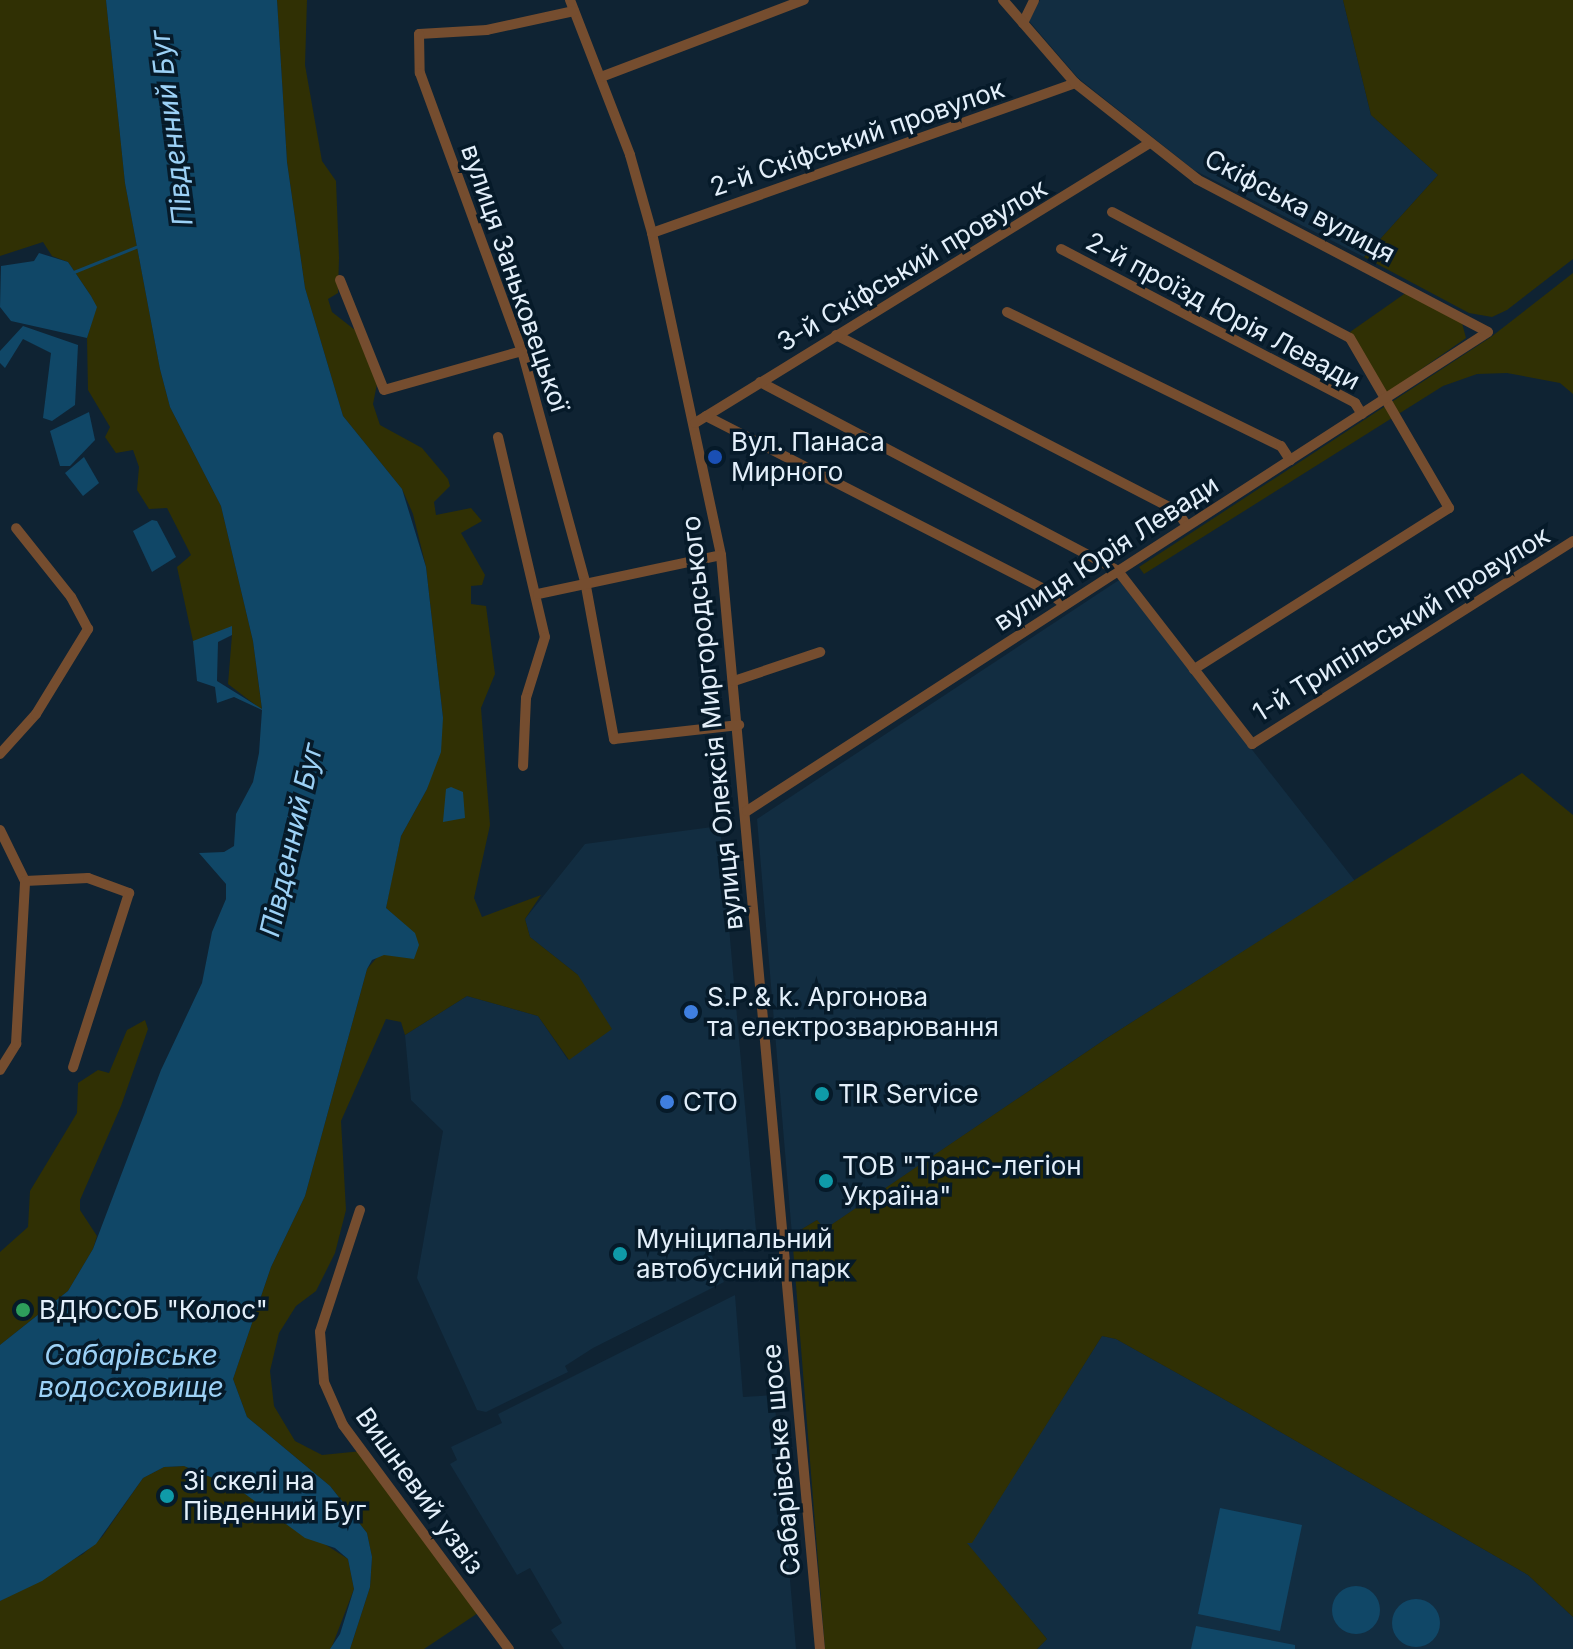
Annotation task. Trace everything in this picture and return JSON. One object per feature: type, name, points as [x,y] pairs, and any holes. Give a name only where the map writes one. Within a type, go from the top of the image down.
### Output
[{"type":"street","points":[[601,77],[804,0]]},
{"type":"street","name":"Скіфська вулиця","points":[[1003,0],[1075,83],[1197,179],[1488,332]]},
{"type":"street","points":[[1023,23],[1034,0]]},
{"type":"street","name":"вулиця Олексія Миргородського","points":[[572,6],[601,77],[652,233],[721,555],[747,811],[786,1268]]},
{"type":"street","name":"вулиця Заньковецької","points":[[572,6],[487,30],[422,33],[416,39],[420,73],[522,351],[585,581],[614,739],[739,725]]},
{"type":"street","name":"2-й Скіфський провулок","points":[[652,233],[1075,83]]},
{"type":"street","name":"3-й Скіфський провулок","points":[[695,423],[1150,143]]},
{"type":"street","points":[[760,382],[1118,571],[1194,669],[1449,508],[1350,338],[1112,212]]},
{"type":"street","name":"2-й проїзд Юрія Левади","points":[[1061,249],[1355,403],[1362,414]]},
{"type":"street","points":[[340,280],[384,390],[522,351]]},
{"type":"street","points":[[1007,312],[1281,446],[1290,460]]},
{"type":"street","name":"вулиця Юрія Левади","points":[[747,811],[1488,332]]},
{"type":"street","points":[[836,335],[1177,511],[1187,526]]},
{"type":"street","points":[[706,416],[1044,589],[1065,605]]},
{"type":"street","points":[[498,437],[538,594],[545,637],[526,698],[523,766]]},
{"type":"street","points":[[0,754],[36,714],[88,629],[71,597],[16,528]]},
{"type":"street","name":"1-й Трипільський провулок","points":[[1194,669],[1252,744],[1573,541]]},
{"type":"street","points":[[538,594],[585,581],[721,555]]},
{"type":"street","points":[[734,681],[820,652]]},
{"type":"street","points":[[0,830],[25,881],[16,1044],[0,1070]]},
{"type":"street","points":[[25,881],[88,878],[129,893],[73,1067]]},
{"type":"street","name":"Вишневий узвіз","points":[[360,1210],[320,1332],[324,1382],[343,1425],[509,1649]]},
{"type":"street","name":"Сабарівське шосе","points":[[786,1268],[820,1649]]},
{"type":"shaded area","points":[[0,0],[106,0],[125,183],[160,369],[170,407],[221,506],[253,641],[262,710],[228,684],[232,635],[193,641],[177,567],[191,555],[167,508],[149,509],[137,490],[139,467],[133,450],[116,453],[105,437],[110,427],[88,390],[87,338],[96,307],[91,296],[68,262],[52,256],[43,242],[0,256]]},
{"type":"shaded area","points":[[277,0],[307,0],[305,65],[322,161],[336,181],[338,293],[328,299],[332,312],[355,330],[377,384],[373,404],[380,425],[422,448],[448,479],[450,486],[434,502],[436,515],[471,508],[482,521],[461,533],[485,575],[482,585],[471,586],[471,604],[486,606],[495,674],[481,708],[490,825],[474,898],[482,917],[541,895],[525,919],[530,937],[578,975],[612,1029],[569,1060],[538,1016],[467,996],[405,1035],[401,1022],[386,1019],[341,1121],[346,1210],[335,1253],[316,1291],[296,1306],[279,1333],[270,1371],[274,1406],[295,1441],[322,1455],[362,1451],[481,1611],[424,1649],[350,1649],[370,1587],[372,1557],[367,1533],[330,1486],[247,1417],[233,1379],[271,1267],[305,1196],[367,969],[405,925],[386,908],[401,836],[427,789],[443,718],[426,567],[413,514],[402,489],[343,416],[305,288],[287,162]]},
{"type":"shaded area","points":[[1040,0],[1343,0],[1371,115],[1438,175],[1364,257],[1194,170],[1078,78],[1029,21]]},
{"type":"shaded area","points":[[1343,0],[1573,0],[1573,259],[1507,310],[1492,317],[1469,313],[1364,257],[1438,175],[1371,115]]},
{"type":"shaded area","points":[[1573,273],[1573,394],[1560,383],[1507,373],[1477,374],[1443,386],[1144,574],[1139,567],[1491,337]]},
{"type":"shaded area","points":[[1407,292],[1462,323],[1466,338],[1387,393],[1350,332]]},
{"type":"shaded area","points":[[1119,580],[1355,881],[1107,1038],[824,1230],[817,1220],[792,1235],[757,819]]},
{"type":"shaded area","points":[[1522,773],[1573,815],[1573,1617],[1528,1575],[1220,1397],[1116,1339],[1102,1336],[972,1543],[967,1543],[1047,1639],[1037,1649],[825,1649],[792,1235],[817,1220],[825,1229],[1107,1038]]},
{"type":"shaded area","points":[[720,826],[756,1230],[710,1252],[724,1282],[593,1348],[565,1366],[568,1372],[486,1412],[477,1410],[417,1278],[443,1131],[411,1100],[405,1035],[467,996],[538,1016],[568,1060],[578,975],[530,937],[525,919],[585,844]]},
{"type":"shaded area","points":[[145,1020],[148,1029],[121,1106],[80,1200],[80,1210],[97,1236],[93,1249],[68,1291],[0,1345],[0,1252],[28,1227],[30,1191],[77,1113],[78,1083],[98,1070],[109,1073],[127,1030]]},
{"type":"shaded area","points":[[735,1295],[743,1397],[774,1395],[796,1649],[564,1649],[551,1630],[562,1623],[530,1568],[517,1575],[450,1464],[457,1460],[451,1447],[502,1423],[498,1414]]},
{"type":"shaded area","points":[[1102,1336],[1116,1339],[1220,1397],[1528,1575],[1573,1617],[1573,1649],[1037,1649],[1047,1639],[966,1543],[972,1542]]},
{"type":"shaded area","points":[[184,1466],[237,1488],[348,1559],[354,1589],[331,1649],[0,1649],[0,1601],[83,1554],[102,1537],[143,1478],[164,1467]]},
{"type":"water","name":"Сабарівське водосховище","points":[[106,0],[277,0],[287,162],[305,288],[343,416],[402,489],[426,567],[443,718],[441,752],[427,789],[401,836],[386,908],[415,933],[419,945],[414,959],[384,955],[372,960],[367,969],[305,1196],[271,1267],[233,1379],[247,1417],[330,1486],[367,1533],[372,1557],[370,1587],[350,1649],[330,1649],[340,1634],[354,1589],[348,1559],[335,1548],[305,1538],[237,1488],[184,1466],[164,1467],[143,1478],[96,1544],[42,1581],[0,1601],[0,1345],[68,1291],[93,1249],[161,1070],[202,983],[212,932],[226,899],[226,884],[199,853],[224,852],[234,846],[236,814],[253,782],[259,753],[262,710],[234,697],[217,703],[215,687],[197,681],[193,641],[232,626],[232,635],[218,642],[217,681],[262,709],[253,641],[221,506],[170,407],[160,369],[125,183]]},
{"type":"water","points":[[39,253],[68,262],[91,296],[97,307],[87,338],[11,321],[0,307],[1,266],[34,261]]},
{"type":"water","points":[[23,326],[78,345],[75,405],[52,421],[43,418],[51,353],[23,339],[5,368],[0,363],[0,351]]},
{"type":"water","points":[[89,412],[95,440],[70,466],[60,466],[50,431]]},
{"type":"water","points":[[84,457],[99,483],[83,496],[65,473]]},
{"type":"water","points":[[152,520],[157,521],[176,557],[152,572],[133,531]]},
{"type":"water","points":[[451,787],[463,792],[465,818],[443,822],[446,789]]},
{"type":"water","points":[[1220,1508],[1302,1525],[1280,1631],[1198,1614]]},
{"type":"water","points":[[1356,1586],[1365,1587],[1373,1593],[1379,1601],[1379,1619],[1373,1627],[1365,1633],[1356,1634],[1347,1633],[1339,1627],[1333,1619],[1332,1610],[1333,1601],[1339,1593],[1347,1587]]},
{"type":"water","points":[[1416,1599],[1425,1600],[1433,1606],[1439,1614],[1439,1632],[1433,1640],[1425,1646],[1416,1647],[1407,1646],[1399,1640],[1393,1632],[1392,1623],[1393,1614],[1399,1606],[1407,1600]]},
{"type":"water","points":[[1196,1626],[1295,1645],[1295,1649],[1191,1649]]},
{"type":"waterway","points":[[71,273],[138,246]]},
{"type":"place","name":"Вул. Панаса Мирного","points":[[715,457]]},
{"type":"place","name":"S.P.& k. Аргонова та електрозварювання","points":[[691,1012]]},
{"type":"place","name":"TIR Service","points":[[822,1094]]},
{"type":"place","name":"СТО","points":[[667,1102]]},
{"type":"place","name":"ТОВ \"Транс-легіон Україна\"","points":[[826,1181]]},
{"type":"place","name":"Муніципальний автобусний парк","points":[[620,1254]]},
{"type":"place","name":"ВДЮСОБ \"Колос\"","points":[[23,1310]]},
{"type":"place","name":"Зі скелі на Південний Буг","points":[[167,1496]]},
{"type":"water label","name":"Південний Буг","points":[[171,128]]},
{"type":"water label","name":"Південний Буг","points":[[291,840]]}]
